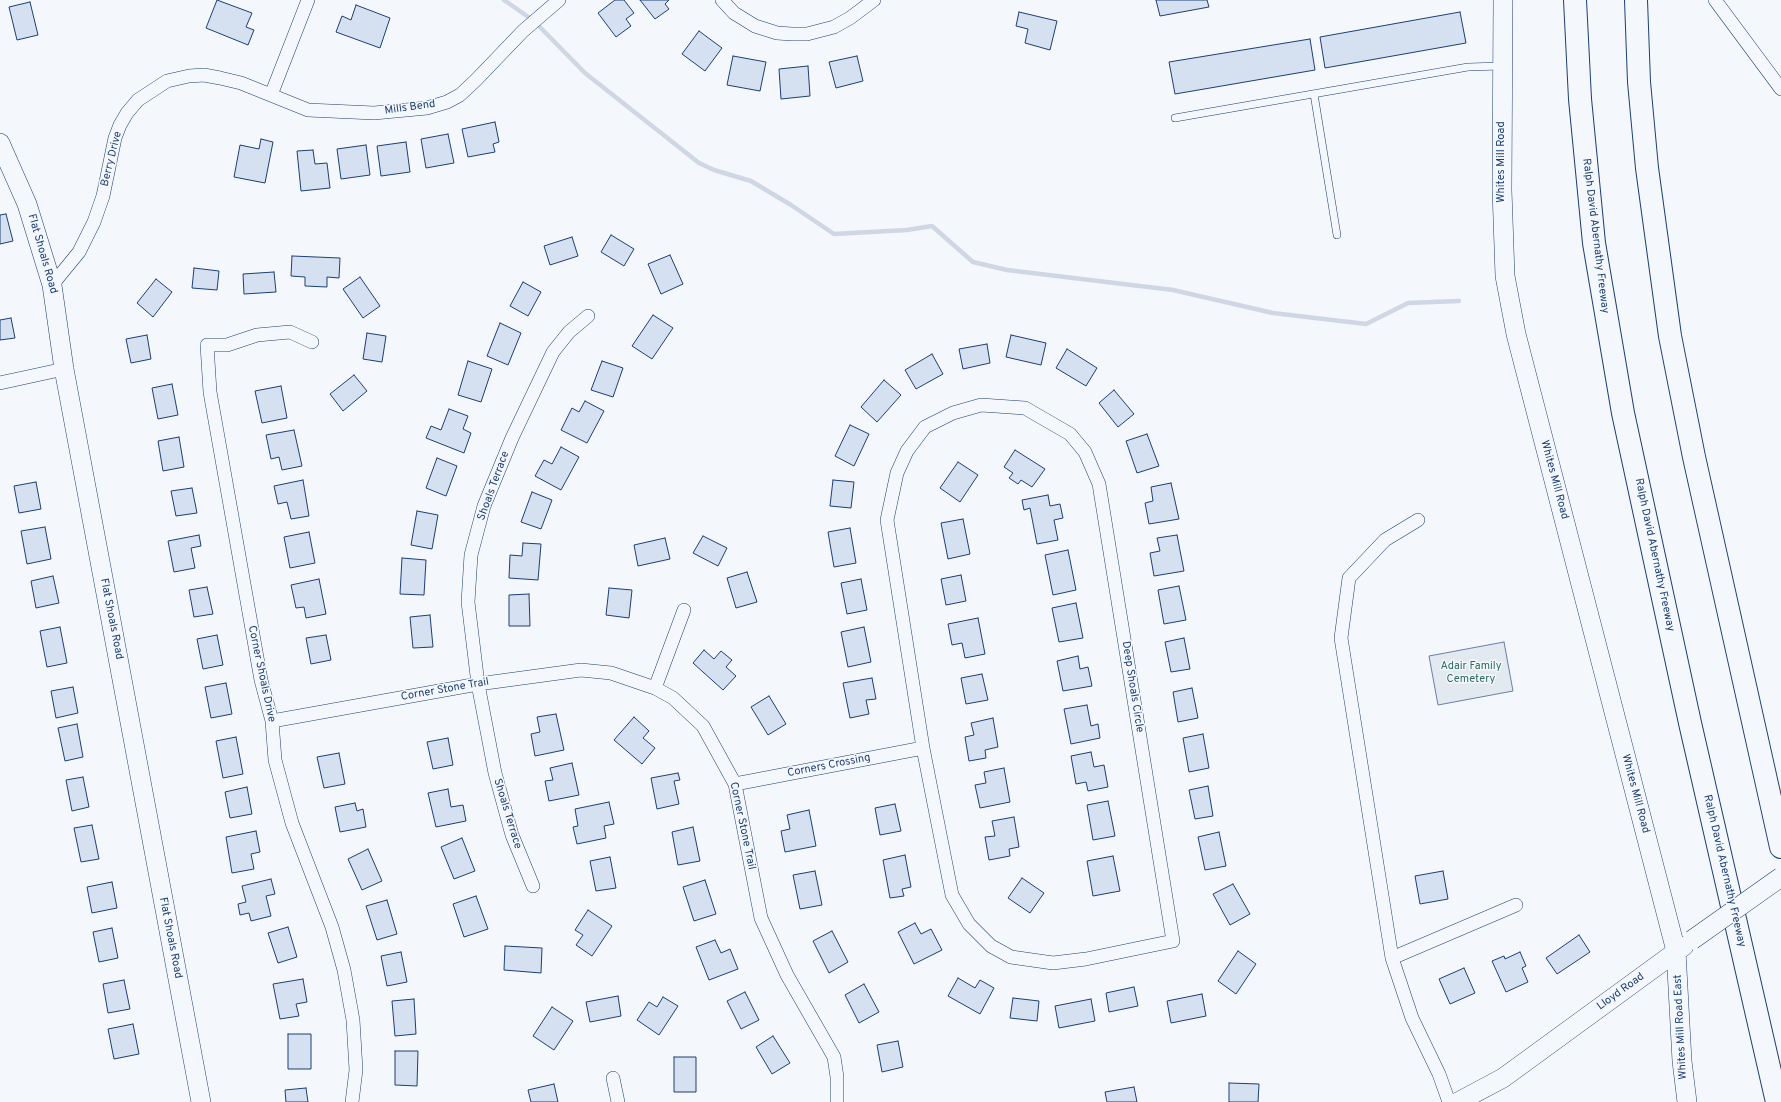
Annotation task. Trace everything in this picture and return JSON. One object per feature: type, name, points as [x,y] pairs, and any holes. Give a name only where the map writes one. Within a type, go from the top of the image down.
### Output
[{"type":"highway","name":"Ralph David Abernathy Freeway","points":[[1575,0],[1580,99],[1594,243],[1621,405],[1692,731],[1777,1102]]},
{"type":"highway","points":[[1636,0],[1639,82],[1648,168],[1670,336],[1694,457],[1781,847]]},
{"type":"street","points":[[272,95],[308,0]]},
{"type":"street","name":"Mills Bend","points":[[272,95],[308,110],[337,113],[374,113],[428,108],[447,102],[460,95],[524,31],[559,0]]},
{"type":"street","points":[[722,0],[734,13],[755,26],[777,33],[807,34],[834,27],[855,15],[874,0]]},
{"type":"street","name":"Whites Mill Road","points":[[1503,0],[1502,190],[1505,276],[1516,334],[1676,951]]},
{"type":"street","points":[[1714,0],[1781,89]]},
{"type":"street","name":"Berry Drive","points":[[52,285],[79,252],[92,228],[103,196],[115,138],[127,114],[138,100],[167,81],[178,77],[204,75],[241,83],[272,95]]},
{"type":"street","name":"Flat Shoals Road","points":[[0,143],[28,204],[52,285],[64,369],[201,1102]]},
{"type":"street","name":"Shoals Terrace","points":[[533,886],[512,835],[495,773],[478,684],[468,602],[471,555],[484,506],[512,438],[553,352],[569,332],[588,316]]},
{"type":"street","name":"Corner Shoals Drive","points":[[312,342],[290,332],[257,335],[227,345],[207,345],[212,399],[261,680],[272,721],[275,760],[292,823],[332,927],[344,970],[353,1020],[356,1070],[352,1102]]},
{"type":"street","points":[[0,383],[64,369]]},
{"type":"street","name":"Deep Shoals Circle","points":[[981,405],[1025,408],[1070,434],[1085,452],[1099,484],[1173,941],[1086,959],[1053,963],[1011,957],[991,946],[969,924],[952,895],[923,748],[887,520],[897,473],[907,451],[925,427],[953,413],[981,405]]},
{"type":"street","points":[[1418,520],[1385,540],[1349,578],[1341,638],[1392,958],[1412,1018],[1439,1074],[1449,1102]]},
{"type":"street","points":[[655,688],[684,610]]},
{"type":"street","name":"Corner Stone Trail","points":[[272,721],[478,684],[581,670],[611,673],[655,688],[673,698],[703,726],[735,784],[761,918],[787,975],[834,1057],[837,1077],[837,1102]]},
{"type":"street","name":"Corners Crossing","points":[[735,784],[923,748]]},
{"type":"street","name":"Lloyd Road","points":[[1459,1102],[1503,1078],[1676,951],[1781,877]]},
{"type":"street","points":[[1392,958],[1516,905]]},
{"type":"street","name":"Whites Mill Road East","points":[[1676,951],[1682,1061],[1686,1102]]},
{"type":"street","points":[[613,1078],[618,1102]]},
{"type":"lane","points":[[1175,118],[1468,67],[1503,66]]},
{"type":"lane","points":[[1314,94],[1337,235]]},
{"type":"green space","name":"Adair Family Cemetery","points":[[1504,642],[1513,691],[1438,705],[1429,656]]},
{"type":"building","points":[[217,0],[252,13],[246,27],[254,30],[248,45],[206,28]]},
{"type":"building","points":[[615,0],[624,0],[634,13],[626,19],[631,26],[616,37],[598,13]]},
{"type":"building","points":[[640,0],[669,0],[665,4],[669,9],[655,19]]},
{"type":"building","points":[[1156,0],[1207,0],[1209,7],[1160,16]]},
{"type":"building","points":[[30,2],[38,35],[17,40],[9,7]]},
{"type":"building","points":[[356,5],[390,18],[380,48],[336,32],[342,16],[351,20]]},
{"type":"building","points":[[1019,12],[1057,21],[1050,50],[1025,43],[1028,29],[1016,26]]},
{"type":"building","points":[[1460,12],[1466,43],[1325,68],[1320,37]]},
{"type":"building","points":[[699,31],[722,48],[705,71],[682,54]]},
{"type":"building","points":[[1310,39],[1315,70],[1175,94],[1169,62]]},
{"type":"building","points":[[733,56],[766,62],[760,91],[727,85]]},
{"type":"building","points":[[857,56],[863,81],[836,88],[829,62]]},
{"type":"building","points":[[808,66],[810,96],[781,99],[779,69]]},
{"type":"building","points":[[495,122],[499,142],[493,144],[495,152],[468,157],[462,129]]},
{"type":"building","points":[[448,134],[454,163],[426,168],[421,139]]},
{"type":"building","points":[[261,139],[273,142],[265,183],[234,177],[240,145],[259,149]]},
{"type":"building","points":[[406,142],[410,172],[381,176],[377,146]]},
{"type":"building","points":[[366,145],[370,175],[341,179],[337,149]]},
{"type":"building","points":[[313,150],[315,164],[327,163],[330,188],[301,191],[297,151]]},
{"type":"building","points":[[6,214],[13,241],[0,244],[0,215]]},
{"type":"building","points":[[611,235],[634,249],[624,266],[601,252]]},
{"type":"building","points":[[572,237],[578,256],[550,265],[544,246]]},
{"type":"building","points":[[670,255],[683,284],[661,294],[648,264]]},
{"type":"building","points":[[292,256],[340,258],[339,278],[327,277],[327,287],[305,286],[305,277],[291,276]]},
{"type":"building","points":[[194,268],[219,271],[217,290],[192,288]]},
{"type":"building","points":[[274,272],[276,292],[244,294],[243,274]]},
{"type":"building","points":[[360,277],[380,306],[363,318],[343,289]]},
{"type":"building","points":[[156,279],[172,292],[153,317],[137,303]]},
{"type":"building","points":[[523,282],[541,292],[528,316],[510,306]]},
{"type":"building","points":[[653,315],[673,328],[652,359],[632,346]]},
{"type":"building","points":[[11,318],[15,338],[0,340],[0,320]]},
{"type":"building","points":[[500,323],[521,333],[508,365],[487,356]]},
{"type":"building","points":[[367,333],[386,336],[382,362],[363,359]]},
{"type":"building","points":[[147,335],[151,359],[131,363],[126,339]]},
{"type":"building","points":[[1011,335],[1046,343],[1041,365],[1006,357]]},
{"type":"building","points":[[987,344],[990,363],[963,369],[959,349]]},
{"type":"building","points":[[1067,349],[1097,368],[1086,386],[1056,368]]},
{"type":"building","points":[[932,354],[943,374],[916,389],[905,370]]},
{"type":"building","points":[[468,361],[492,369],[481,402],[458,395]]},
{"type":"building","points":[[602,361],[623,368],[613,397],[591,390]]},
{"type":"building","points":[[354,375],[367,391],[343,411],[330,394]]},
{"type":"building","points":[[884,380],[901,395],[877,422],[861,407]]},
{"type":"building","points":[[172,384],[178,415],[158,419],[152,388]]},
{"type":"building","points":[[281,386],[287,418],[262,423],[255,391]]},
{"type":"building","points":[[1114,390],[1134,414],[1118,427],[1099,403]]},
{"type":"building","points":[[585,401],[604,411],[587,443],[561,430],[572,408],[579,412]]},
{"type":"building","points":[[449,409],[468,416],[463,429],[471,433],[464,453],[426,438],[431,426],[441,430]]},
{"type":"building","points":[[850,425],[869,434],[854,466],[835,456]]},
{"type":"building","points":[[294,430],[302,466],[282,470],[279,457],[271,459],[266,435]]},
{"type":"building","points":[[1147,434],[1159,466],[1137,473],[1126,441]]},
{"type":"building","points":[[179,437],[184,467],[163,471],[158,441]]},
{"type":"building","points":[[561,447],[579,457],[561,490],[535,476],[544,460],[552,464]]},
{"type":"building","points":[[1015,450],[1045,469],[1032,487],[1021,480],[1018,484],[1009,478],[1013,473],[1004,467]]},
{"type":"building","points":[[437,458],[457,466],[446,496],[426,488]]},
{"type":"building","points":[[958,462],[978,475],[960,502],[940,488]]},
{"type":"building","points":[[303,480],[309,516],[291,519],[287,502],[278,504],[274,486]]},
{"type":"building","points":[[833,480],[854,482],[851,508],[830,506]]},
{"type":"building","points":[[36,482],[41,509],[19,513],[14,486]]},
{"type":"building","points":[[1171,483],[1179,519],[1149,524],[1145,503],[1153,501],[1151,487]]},
{"type":"building","points":[[192,488],[197,513],[176,516],[171,491]]},
{"type":"building","points":[[532,492],[552,500],[541,529],[521,522]]},
{"type":"building","points":[[1048,495],[1050,506],[1060,504],[1063,518],[1054,520],[1058,540],[1037,544],[1030,508],[1024,510],[1022,500]]},
{"type":"building","points":[[417,511],[438,515],[432,549],[411,545]]},
{"type":"building","points":[[963,519],[970,554],[948,559],[941,523]]},
{"type":"building","points":[[45,527],[51,559],[27,564],[21,531]]},
{"type":"building","points":[[850,528],[856,563],[834,567],[828,532]]},
{"type":"building","points":[[309,532],[315,563],[290,568],[284,537]]},
{"type":"building","points":[[199,535],[201,546],[191,548],[195,568],[174,572],[168,541]]},
{"type":"building","points":[[1177,535],[1184,571],[1154,576],[1150,553],[1160,551],[1157,538]]},
{"type":"building","points":[[703,536],[727,548],[718,566],[693,553]]},
{"type":"building","points":[[665,538],[670,559],[638,566],[634,545]]},
{"type":"building","points":[[523,543],[541,544],[538,580],[509,578],[510,555],[522,556]]},
{"type":"building","points":[[1068,550],[1076,590],[1053,595],[1045,555]]},
{"type":"building","points":[[402,558],[426,560],[424,595],[400,594]]},
{"type":"building","points":[[747,572],[757,602],[736,608],[727,578]]},
{"type":"building","points":[[961,575],[966,601],[946,605],[941,579]]},
{"type":"building","points":[[53,576],[59,603],[36,608],[31,581]]},
{"type":"building","points":[[319,579],[326,614],[306,618],[304,607],[296,608],[291,585]]},
{"type":"building","points":[[861,579],[867,610],[847,614],[841,583]]},
{"type":"building","points":[[1179,586],[1186,620],[1164,624],[1158,590]]},
{"type":"building","points":[[207,587],[213,614],[194,617],[189,590]]},
{"type":"building","points":[[609,588],[632,590],[629,618],[606,615]]},
{"type":"building","points":[[529,594],[530,626],[509,626],[509,595]]},
{"type":"building","points":[[1076,603],[1083,638],[1059,642],[1052,608]]},
{"type":"building","points":[[430,615],[433,647],[413,648],[410,617]]},
{"type":"building","points":[[978,618],[985,654],[965,658],[962,643],[952,645],[948,624]]},
{"type":"building","points":[[60,627],[67,663],[47,667],[40,631]]},
{"type":"building","points":[[864,627],[871,662],[848,667],[841,632]]},
{"type":"building","points":[[217,635],[223,665],[203,669],[197,639]]},
{"type":"building","points":[[326,635],[331,660],[311,664],[306,638]]},
{"type":"building","points":[[1184,638],[1190,669],[1171,672],[1165,642]]},
{"type":"building","points":[[704,650],[714,659],[721,651],[732,660],[726,667],[736,676],[723,690],[693,663]]},
{"type":"building","points":[[1078,656],[1080,669],[1088,667],[1092,686],[1063,691],[1057,661]]},
{"type":"building","points":[[982,674],[988,700],[966,704],[961,678]]},
{"type":"building","points":[[872,678],[876,699],[866,700],[869,714],[850,718],[843,683]]},
{"type":"building","points":[[226,683],[232,714],[211,718],[205,687]]},
{"type":"building","points":[[73,687],[78,713],[56,718],[51,691]]},
{"type":"building","points":[[1192,688],[1198,718],[1178,722],[1173,692]]},
{"type":"building","points":[[769,696],[786,724],[768,735],[751,707]]},
{"type":"building","points":[[1087,705],[1091,726],[1098,724],[1100,738],[1071,744],[1064,709]]},
{"type":"building","points":[[556,714],[564,750],[535,756],[531,734],[540,732],[537,717]]},
{"type":"building","points":[[634,717],[649,731],[643,738],[655,748],[642,764],[614,740]]},
{"type":"building","points":[[993,718],[998,747],[985,750],[986,758],[969,761],[965,737],[974,735],[971,723]]},
{"type":"building","points":[[77,724],[83,757],[65,761],[58,728]]},
{"type":"building","points":[[1203,734],[1209,768],[1189,772],[1183,738]]},
{"type":"building","points":[[236,737],[243,774],[223,778],[216,741]]},
{"type":"building","points":[[448,738],[453,765],[433,769],[427,742]]},
{"type":"building","points":[[1091,752],[1094,767],[1104,765],[1108,787],[1088,791],[1086,782],[1076,784],[1071,756]]},
{"type":"building","points":[[339,753],[345,784],[324,788],[317,757]]},
{"type":"building","points":[[572,763],[579,795],[549,801],[545,781],[553,780],[550,768]]},
{"type":"building","points":[[1004,768],[1010,802],[980,808],[975,785],[986,783],[984,772]]},
{"type":"building","points":[[678,773],[680,780],[674,781],[679,804],[657,809],[651,778]]},
{"type":"building","points":[[83,777],[89,807],[72,811],[66,780]]},
{"type":"building","points":[[1208,786],[1213,816],[1195,819],[1189,790]]},
{"type":"building","points":[[247,787],[252,814],[230,818],[225,792]]},
{"type":"building","points":[[448,789],[451,807],[463,805],[466,821],[436,827],[428,793]]},
{"type":"building","points":[[1108,801],[1115,836],[1093,840],[1087,805]]},
{"type":"building","points":[[609,802],[614,824],[604,826],[606,838],[577,844],[573,827],[578,826],[575,809]]},
{"type":"building","points":[[355,803],[357,811],[363,809],[366,827],[340,832],[335,807]]},
{"type":"building","points":[[895,804],[901,831],[880,835],[875,808]]},
{"type":"building","points":[[809,810],[816,846],[785,852],[781,831],[790,829],[787,815]]},
{"type":"building","points":[[1014,817],[1019,847],[1009,849],[1010,856],[989,860],[985,837],[995,836],[992,821]]},
{"type":"building","points":[[92,825],[99,859],[81,862],[74,828]]},
{"type":"building","points":[[693,827],[700,861],[678,865],[672,832]]},
{"type":"building","points":[[256,831],[260,852],[251,854],[254,869],[232,873],[226,837]]},
{"type":"building","points":[[1219,832],[1226,866],[1205,870],[1198,837]]},
{"type":"building","points":[[462,838],[475,871],[454,879],[441,847]]},
{"type":"building","points":[[368,849],[382,881],[362,890],[348,859]]},
{"type":"building","points":[[905,855],[911,887],[902,889],[904,896],[890,898],[883,860]]},
{"type":"building","points":[[1113,856],[1120,891],[1093,896],[1087,861]]},
{"type":"building","points":[[610,857],[616,888],[596,891],[590,861]]},
{"type":"building","points":[[815,871],[822,905],[800,909],[793,875]]},
{"type":"building","points":[[1443,871],[1448,899],[1420,904],[1415,876]]},
{"type":"building","points":[[1022,878],[1044,893],[1030,913],[1008,898]]},
{"type":"building","points":[[271,879],[275,894],[266,896],[271,916],[251,921],[249,913],[240,915],[238,904],[246,902],[242,886]]},
{"type":"building","points":[[705,880],[716,914],[694,921],[683,887]]},
{"type":"building","points":[[112,882],[117,908],[92,913],[87,887]]},
{"type":"building","points":[[1233,884],[1250,914],[1230,925],[1213,894]]},
{"type":"building","points":[[476,896],[488,929],[464,937],[453,904]]},
{"type":"building","points":[[387,900],[397,934],[377,940],[366,906]]},
{"type":"building","points":[[588,910],[612,926],[592,956],[576,945],[583,935],[575,930]]},
{"type":"building","points":[[915,923],[921,934],[931,929],[942,950],[914,964],[898,932]]},
{"type":"building","points":[[288,927],[297,957],[278,963],[268,933]]},
{"type":"building","points":[[112,928],[118,958],[99,962],[93,932]]},
{"type":"building","points":[[832,931],[848,962],[829,973],[813,941]]},
{"type":"building","points":[[1579,935],[1590,952],[1557,974],[1546,958]]},
{"type":"building","points":[[715,940],[721,953],[730,949],[738,969],[709,980],[696,947]]},
{"type":"building","points":[[505,946],[542,948],[541,973],[504,970]]},
{"type":"building","points":[[1238,951],[1256,964],[1236,994],[1218,981]]},
{"type":"building","points":[[401,952],[407,982],[387,986],[381,956]]},
{"type":"building","points":[[1520,952],[1526,966],[1522,968],[1528,982],[1506,992],[1492,961],[1504,956],[1505,959]]},
{"type":"building","points":[[1464,968],[1475,993],[1450,1004],[1439,979]]},
{"type":"building","points":[[958,978],[975,988],[980,980],[994,988],[980,1014],[948,996]]},
{"type":"building","points":[[303,979],[307,1002],[296,1004],[299,1016],[280,1019],[273,984]]},
{"type":"building","points":[[124,980],[130,1009],[108,1013],[103,984]]},
{"type":"building","points":[[864,984],[879,1012],[859,1023],[845,995]]},
{"type":"building","points":[[1134,987],[1138,1006],[1109,1012],[1106,993]]},
{"type":"building","points":[[745,992],[759,1020],[741,1029],[727,1001]]},
{"type":"building","points":[[1202,994],[1206,1016],[1171,1023],[1167,1001]]},
{"type":"building","points":[[618,996],[621,1016],[590,1022],[586,1002]]},
{"type":"building","points":[[663,997],[678,1006],[659,1035],[637,1020],[649,1002],[657,1007]]},
{"type":"building","points":[[1013,998],[1039,1001],[1037,1021],[1010,1018]]},
{"type":"building","points":[[414,999],[416,1034],[395,1036],[392,1001]]},
{"type":"building","points":[[1091,999],[1095,1021],[1059,1028],[1055,1006]]},
{"type":"building","points":[[552,1007],[573,1021],[554,1050],[533,1036]]},
{"type":"building","points":[[133,1024],[139,1054],[114,1059],[108,1029]]},
{"type":"building","points":[[288,1034],[311,1034],[311,1069],[288,1069]]},
{"type":"building","points":[[773,1036],[790,1063],[772,1074],[756,1047]]},
{"type":"building","points":[[898,1041],[903,1067],[882,1072],[877,1045]]},
{"type":"building","points":[[395,1051],[418,1051],[417,1086],[395,1085]]},
{"type":"building","points":[[674,1057],[696,1057],[696,1092],[674,1092]]},
{"type":"building","points":[[1229,1083],[1259,1084],[1258,1102],[1229,1102]]},
{"type":"building","points":[[554,1084],[558,1102],[531,1102],[528,1090]]},
{"type":"building","points":[[1134,1087],[1137,1102],[1107,1102],[1105,1092]]},
{"type":"building","points":[[306,1088],[308,1102],[286,1102],[285,1090]]},
{"type":"waterway","points":[[504,0],[534,21],[585,73],[699,163],[714,170],[751,181],[791,205],[834,234],[907,230],[932,226],[973,262],[1007,270],[1173,290],[1273,313],[1366,324],[1408,303],[1459,301]]}]
